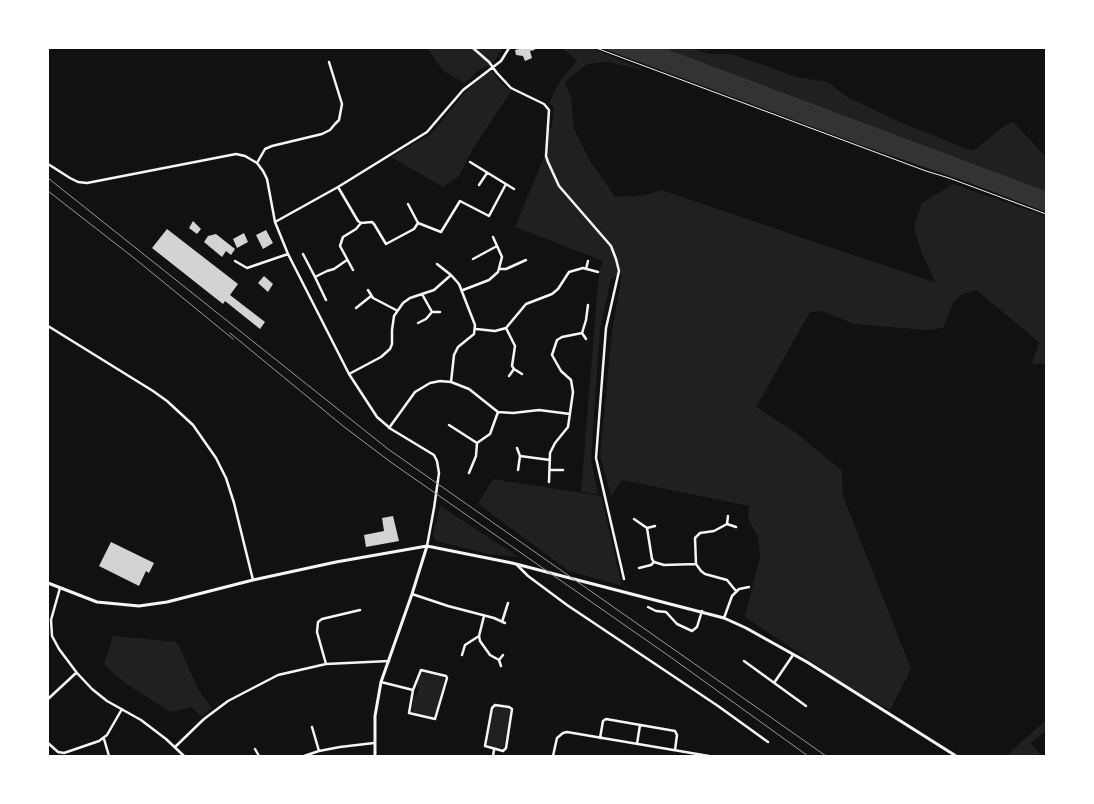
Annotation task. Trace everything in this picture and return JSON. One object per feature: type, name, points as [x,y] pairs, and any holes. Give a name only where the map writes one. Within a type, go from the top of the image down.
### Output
[{"type":"street","points":[[474,48],[511,88],[544,104],[549,110],[546,156],[548,162],[559,186],[611,246],[618,265],[619,270],[606,328],[596,458],[624,579]]},
{"type":"street","points":[[275,222],[338,187],[427,132],[463,90],[501,61],[509,48]]},
{"type":"street","points":[[257,162],[266,149],[322,134],[330,130],[339,120],[342,104],[329,62]]},
{"type":"street","points":[[48,164],[78,182],[87,183],[231,155],[245,156],[257,162],[267,179],[275,222],[288,254],[349,374],[370,408],[389,428],[434,455],[439,473],[427,546],[381,682],[375,716],[375,756]]},
{"type":"street","points":[[470,162],[514,188]]},
{"type":"street","points":[[480,185],[487,173]]},
{"type":"street","points":[[408,204],[418,223],[441,232],[460,202],[489,216],[506,184]]},
{"type":"street","points":[[338,187],[361,223]]},
{"type":"street","points":[[353,270],[340,248],[342,238],[356,229],[361,223],[372,222],[386,244],[414,229],[418,223]]},
{"type":"street","points":[[463,290],[489,280],[496,275],[502,256],[493,237]]},
{"type":"street","points":[[473,259],[497,246]]},
{"type":"street","points":[[235,261],[247,268],[288,254]]},
{"type":"street","points":[[303,254],[326,300]]},
{"type":"street","points":[[315,277],[334,269],[348,260]]},
{"type":"street","points":[[499,269],[506,269],[526,260]]},
{"type":"street","points":[[586,269],[588,261]]},
{"type":"street","points":[[437,264],[451,275],[463,290],[476,329],[474,334],[456,351],[451,382]]},
{"type":"street","points":[[476,329],[495,332],[506,328],[526,304],[558,290],[568,272],[586,269],[598,272]]},
{"type":"street","points":[[349,374],[381,358],[390,349],[393,322],[397,310],[403,303],[410,298],[439,287],[451,275]]},
{"type":"street","points":[[368,290],[371,296],[397,310]]},
{"type":"street","points":[[422,294],[432,312]]},
{"type":"street","points":[[356,308],[371,296]]},
{"type":"street","points":[[582,333],[588,305]]},
{"type":"street","points":[[418,323],[426,319],[432,312],[440,312]]},
{"type":"street","points":[[48,326],[154,390],[193,425],[216,458],[226,478],[253,580]]},
{"type":"street","points":[[506,328],[515,346],[512,362],[514,369],[522,374]]},
{"type":"street","points":[[582,333],[586,339]]},
{"type":"street","points":[[549,482],[551,470],[550,453],[555,443],[568,427],[573,387],[571,380],[561,371],[552,355],[557,340],[562,337],[582,333]]},
{"type":"street","points":[[509,376],[514,369]]},
{"type":"street","points":[[389,428],[416,392],[430,383],[451,382],[470,389],[498,412],[512,413],[540,410],[570,414]]},
{"type":"street","points":[[477,443],[490,434],[498,412]]},
{"type":"street","points":[[449,425],[477,443]]},
{"type":"street","points":[[469,473],[476,456],[477,443]]},
{"type":"street","points":[[517,448],[520,456],[518,470]]},
{"type":"street","points":[[520,456],[550,460]]},
{"type":"street","points":[[551,470],[563,470]]},
{"type":"street","points":[[727,524],[728,516]]},
{"type":"street","points":[[634,519],[647,528],[654,562],[664,565],[696,564]]},
{"type":"street","points":[[727,524],[736,528]]},
{"type":"street","points":[[727,524],[714,531],[700,533],[695,538],[696,564],[700,571],[705,574],[727,580],[736,591]]},
{"type":"street","points":[[647,528],[654,526]]},
{"type":"street","points":[[48,583],[97,602],[139,606],[167,602],[253,580],[336,562],[427,546],[514,564],[724,618],[793,654],[956,756]]},
{"type":"street","points":[[639,568],[651,565],[654,562]]},
{"type":"street","points":[[514,564],[567,605],[718,706],[768,742]]},
{"type":"street","points":[[724,618],[730,599],[736,591],[743,587],[749,587]]},
{"type":"street","points":[[60,588],[51,620],[52,636],[77,673],[100,696],[141,720],[184,756]]},
{"type":"street","points":[[412,594],[504,622],[508,603]]},
{"type":"street","points":[[648,607],[656,611],[666,612],[677,624],[692,631],[697,627],[702,611]]},
{"type":"street","points":[[326,664],[317,632],[318,622],[322,619],[360,610]]},
{"type":"street","points":[[462,655],[465,645],[476,640],[479,636],[484,616]]},
{"type":"street","points":[[48,637],[52,636]]},
{"type":"street","points":[[479,636],[480,641],[490,655],[498,660],[500,666]]},
{"type":"street","points":[[774,683],[793,654]]},
{"type":"street","points":[[498,660],[503,655]]},
{"type":"street","points":[[175,747],[204,719],[228,701],[278,675],[326,664],[389,661]]},
{"type":"street","points":[[744,661],[806,706]]},
{"type":"street","points":[[421,670],[447,677],[435,719],[409,713],[413,690],[421,670]]},
{"type":"street","points":[[48,699],[77,673]]},
{"type":"street","points":[[381,682],[413,690]]},
{"type":"street","points":[[497,704],[512,709],[506,748],[503,751],[494,750],[485,746],[492,708],[497,704]]},
{"type":"street","points":[[48,743],[58,752],[64,753],[104,739],[122,710]]},
{"type":"street","points":[[600,738],[604,720],[640,725],[675,731],[677,735],[675,750]]},
{"type":"street","points":[[637,744],[640,725]]},
{"type":"street","points":[[312,727],[319,751]]},
{"type":"street","points":[[553,756],[556,741],[563,733],[709,756]]},
{"type":"street","points":[[104,739],[109,756]]},
{"type":"street","points":[[304,756],[319,751],[374,743]]},
{"type":"street","points":[[255,750],[259,756]]},
{"type":"street","points":[[493,756],[494,750]]},
{"type":"path","points":[[596,48],[1046,214]]},
{"type":"shaded area","points":[[427,48],[503,48],[493,63],[479,70],[465,83],[443,71]]},
{"type":"shaded area","points":[[562,48],[592,48],[644,70],[608,62],[587,64],[565,82],[571,98],[574,129],[589,159],[615,197],[646,195],[662,190],[936,283],[921,251],[914,226],[922,203],[953,184],[1046,216],[1046,364],[1032,364],[1039,342],[976,290],[962,294],[953,303],[943,328],[926,330],[854,324],[822,311],[810,312],[756,407],[795,432],[842,471],[843,496],[911,669],[890,710],[851,688],[745,617],[760,557],[758,537],[748,518],[749,506],[622,480],[611,496],[600,456],[612,331],[622,274],[611,279],[600,329],[591,458],[598,494],[581,492],[599,273],[603,261],[515,227],[544,157],[547,131],[552,127],[554,107],[549,103],[561,79],[577,61]]},
{"type":"shaded area","points":[[602,48],[664,48],[1046,191],[1046,212],[861,145]]},
{"type":"shaded area","points":[[664,48],[692,48],[709,54],[732,54],[796,77],[828,82],[847,97],[898,121],[970,150],[976,149],[1007,124],[1013,122],[1046,157],[1046,191]]},
{"type":"shaded area","points":[[492,71],[501,83],[511,91],[474,147],[459,176],[443,187],[391,157],[431,134],[465,92]]},
{"type":"shaded area","points":[[493,479],[601,496],[622,586],[569,571],[478,504]]},
{"type":"shaded area","points":[[440,506],[519,557],[489,554],[436,541],[433,535]]},
{"type":"shaded area","points":[[113,636],[177,642],[199,691],[212,708],[201,717],[192,707],[171,712],[125,683],[104,665]]},
{"type":"shaded area","points":[[422,672],[443,676],[444,681],[435,715],[432,717],[414,712],[412,708]]},
{"type":"shaded area","points":[[496,706],[508,708],[510,712],[504,746],[501,748],[490,746],[487,742]]},
{"type":"shaded area","points":[[1046,720],[1046,731],[1030,743],[1042,756],[1006,756]]},
{"type":"building","points":[[534,48],[535,50],[530,51],[532,58],[525,61],[523,56],[516,55],[515,50]]},
{"type":"building","points":[[193,221],[201,229],[197,234],[189,228]]},
{"type":"building","points":[[167,229],[238,284],[230,295],[265,322],[260,329],[225,301],[223,304],[152,248]]},
{"type":"building","points":[[266,230],[273,243],[263,249],[256,235]]},
{"type":"building","points":[[244,233],[248,242],[237,248],[233,239]]},
{"type":"building","points":[[216,234],[235,249],[231,255],[226,251],[222,257],[204,242],[208,236]]},
{"type":"building","points":[[264,276],[273,284],[268,292],[258,283]]},
{"type":"building","points":[[393,516],[399,541],[366,547],[364,535],[384,531],[382,518]]},
{"type":"building","points":[[111,542],[154,563],[149,573],[146,571],[139,586],[99,566]]},
{"type":"railway","points":[[48,178],[388,449],[826,756]]},
{"type":"railway","points":[[48,191],[233,339]]},
{"type":"railway","points":[[230,333],[343,426],[392,463],[669,656],[808,756]]}]
